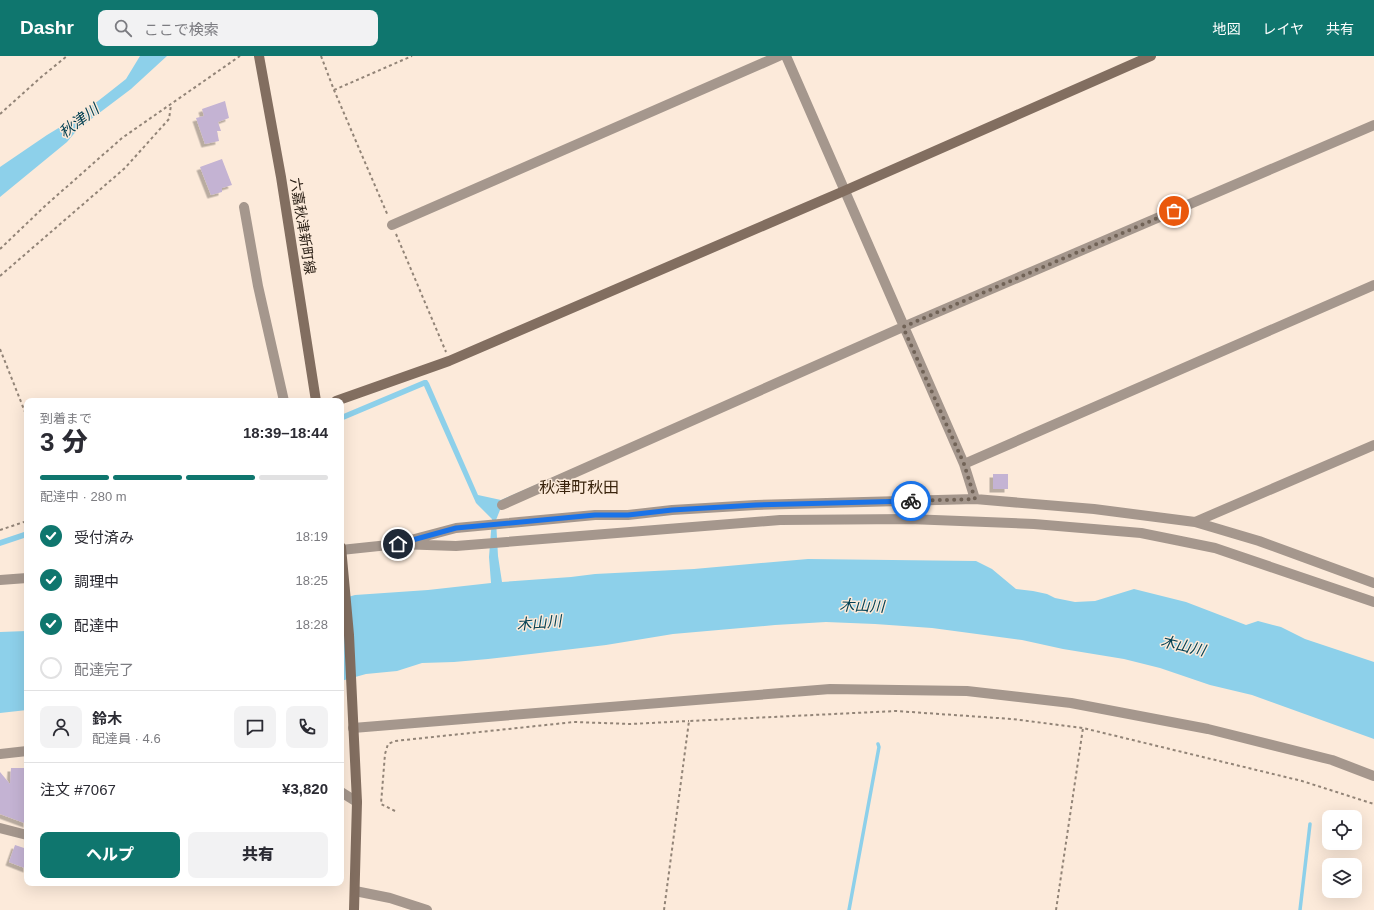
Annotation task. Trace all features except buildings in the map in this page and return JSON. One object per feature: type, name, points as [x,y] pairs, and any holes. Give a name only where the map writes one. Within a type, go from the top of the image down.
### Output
[{"type":"street","name":"六嘉秋津新町線","points":[[259,56],[281,177],[316,398]]},
{"type":"street","points":[[392,225],[779,56]]},
{"type":"street","points":[[786,56],[964,464],[975,499]]},
{"type":"street","points":[[344,398],[450,361],[844,191],[1151,56]]},
{"type":"street","points":[[502,505],[903,327],[1374,125]]},
{"type":"street","points":[[244,207],[258,286],[283,398]]},
{"type":"street","points":[[964,464],[1374,285]]},
{"type":"street","points":[[1195,522],[1374,445]]},
{"type":"street","points":[[398,544],[456,528],[595,515],[628,515],[672,510],[756,505],[975,499],[1094,509],[1195,522],[1258,541],[1374,583]]},
{"type":"street","points":[[344,549],[398,544],[456,546],[780,520],[909,518],[1034,524],[1141,533],[1215,548],[1374,602]]},
{"type":"street","points":[[0,580],[24,578]]},
{"type":"street","points":[[344,581],[349,635],[357,802],[354,910]]},
{"type":"street","points":[[353,728],[830,689],[967,691],[1071,703],[1208,729],[1332,760],[1374,776]]},
{"type":"street","points":[[0,754],[24,752]]},
{"type":"street","points":[[344,794],[357,802]]},
{"type":"street","points":[[0,828],[24,834]]},
{"type":"street","points":[[355,891],[390,898],[427,910]]},
{"type":"path","points":[[0,114],[67,56]]},
{"type":"path","points":[[0,249],[45,206],[122,138],[240,56]]},
{"type":"path","points":[[321,56],[334,90],[450,361]]},
{"type":"path","points":[[334,90],[412,56]]},
{"type":"path","points":[[0,276],[125,168],[168,119],[171,104]]},
{"type":"path","points":[[0,349],[24,409]]},
{"type":"path","points":[[0,530],[24,523]]},
{"type":"path","points":[[395,811],[381,804],[385,754],[388,744],[395,741],[574,722],[631,724],[896,711],[1012,719],[1084,728],[1302,781],[1374,804]]},
{"type":"path","points":[[664,910],[689,721]]},
{"type":"path","points":[[1056,910],[1084,728]]},
{"type":"water","name":"秋津川","points":[[140,56],[167,56],[131,89],[78,129],[67,142],[0,197],[0,167],[47,135],[80,115],[126,79]]},
{"type":"water","name":"木山川","points":[[427,380],[478,495],[501,500],[593,460],[502,505],[496,520],[498,556],[502,582],[595,574],[694,569],[808,559],[976,561],[992,569],[1016,589],[1047,594],[1055,598],[1075,602],[1095,601],[1134,589],[1186,602],[1246,625],[1258,621],[1281,627],[1305,639],[1374,662],[1374,739],[1252,695],[1210,685],[1160,668],[1124,659],[1063,649],[1022,640],[932,628],[875,624],[826,622],[673,634],[606,645],[488,659],[422,663],[397,671],[366,674],[344,680],[344,598],[355,595],[428,590],[491,583],[489,557],[492,519],[476,503],[424,386],[344,420],[344,414]]},
{"type":"water","points":[[24,532],[24,538],[0,546],[0,540]]},
{"type":"water","points":[[24,631],[24,710],[0,713],[0,632]]},
{"type":"waterway","points":[[849,910],[879,747],[878,744]]},
{"type":"waterway","points":[[1300,910],[1310,824]]},
{"type":"way so far","points":[[911,501],[975,499],[964,464],[903,327],[1174,211]]},
{"type":"district","name":"秋津町秋田","points":[[579,487]]},
{"type":"route","points":[[398,544],[456,528],[595,515],[628,515],[672,510],[756,505],[911,501]]}]
